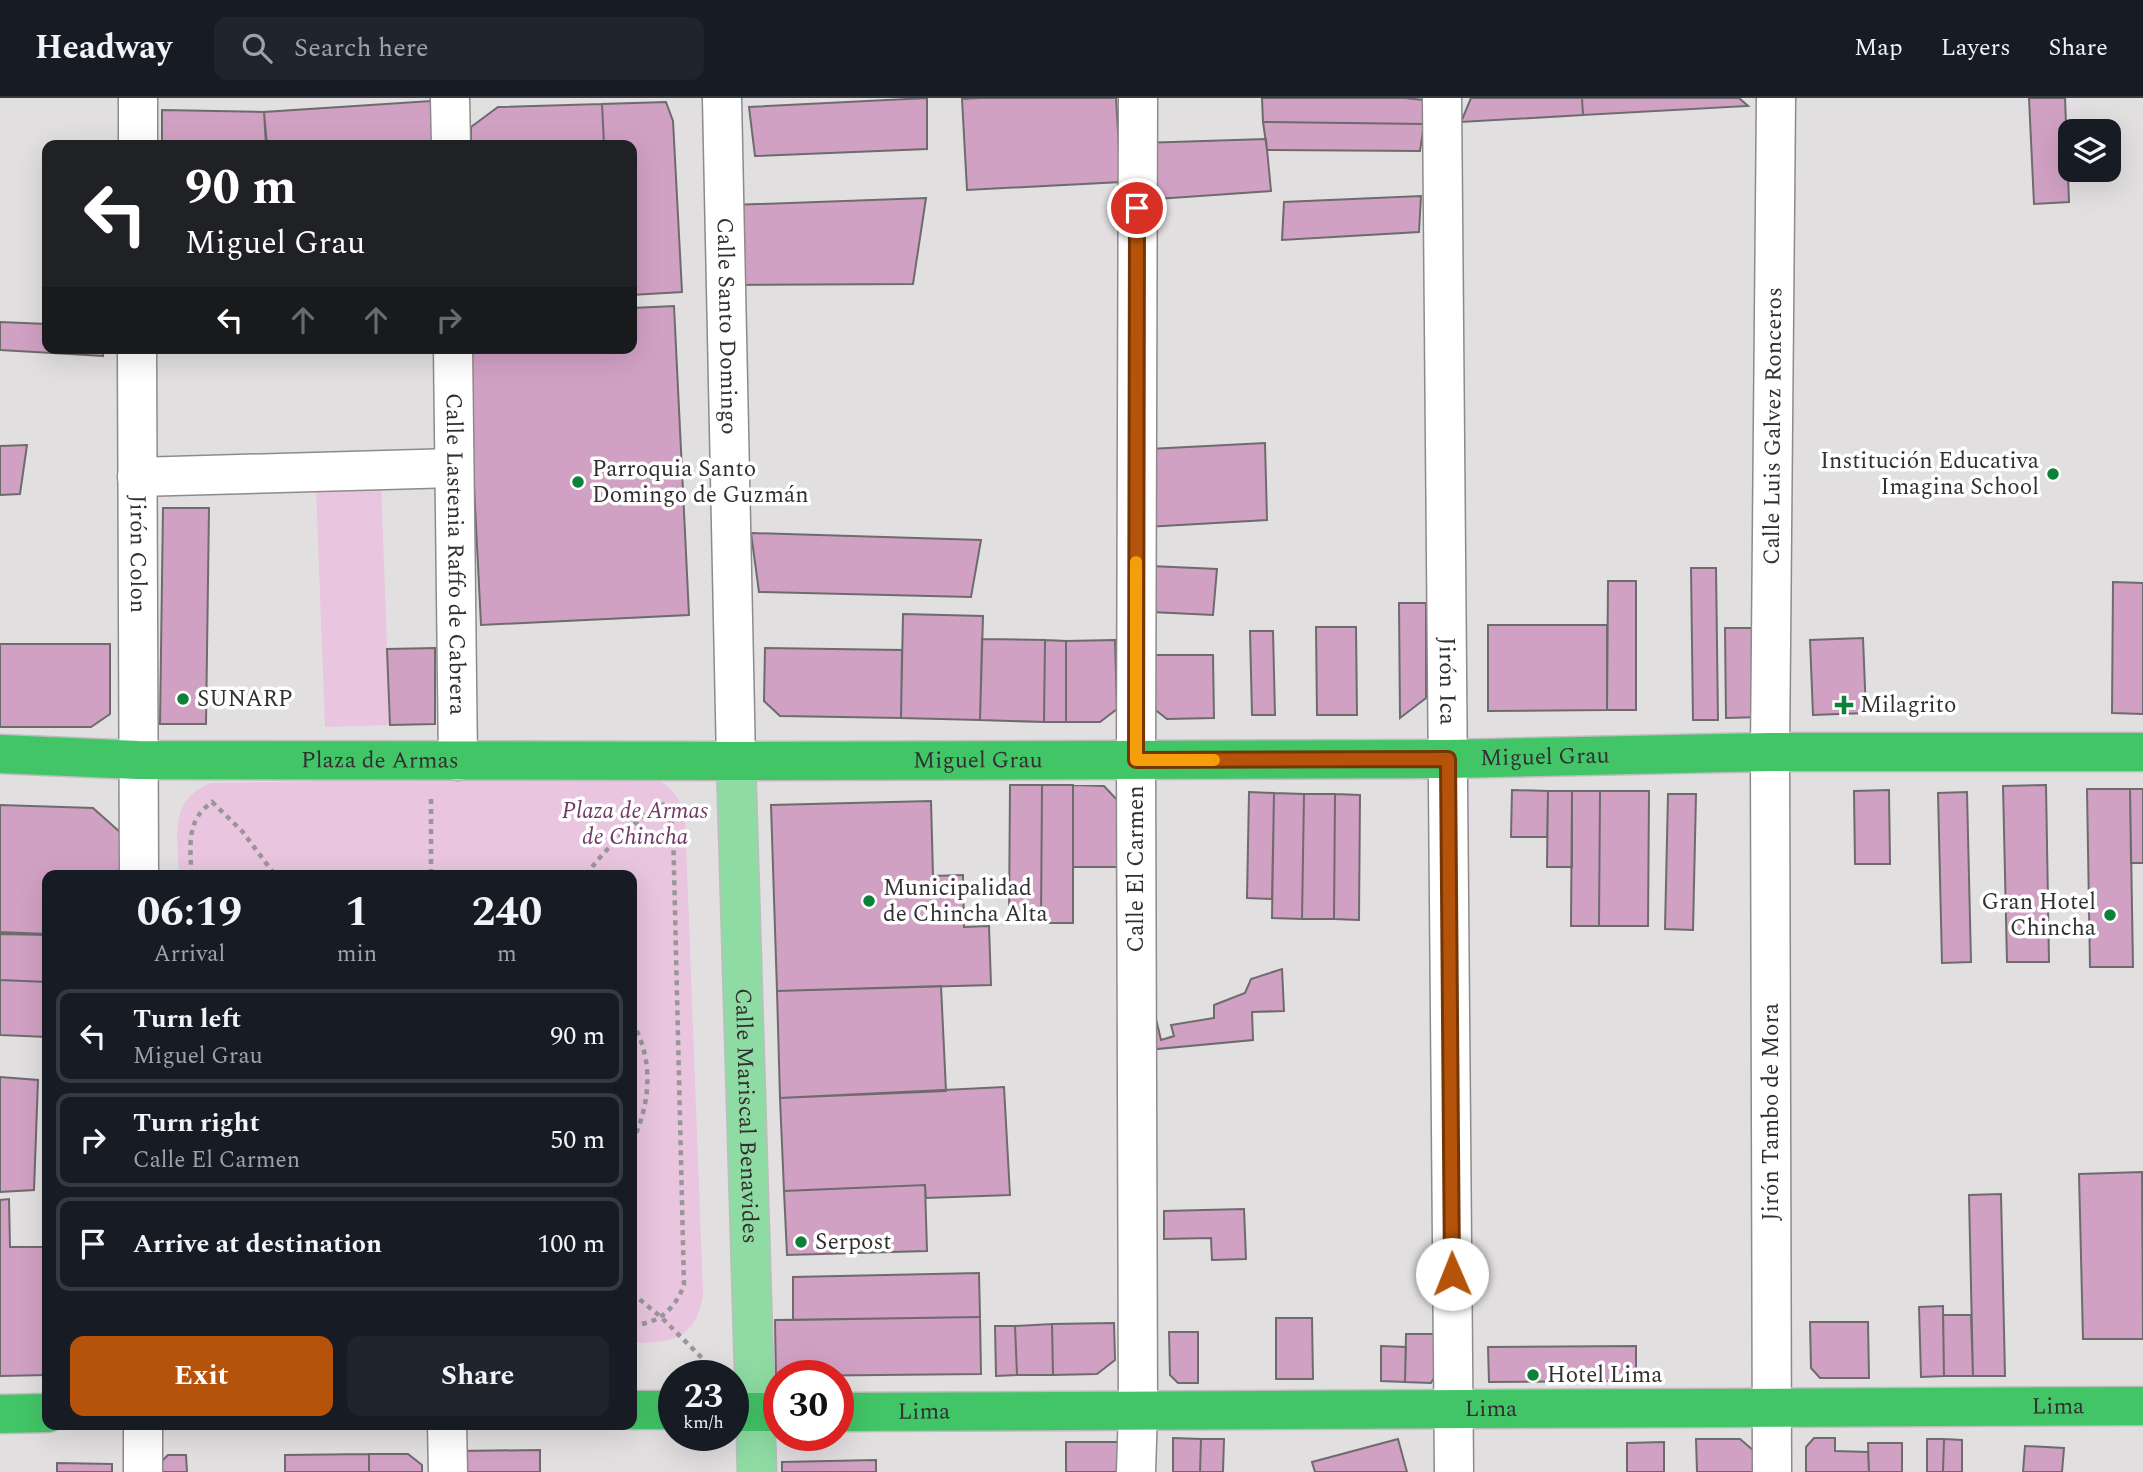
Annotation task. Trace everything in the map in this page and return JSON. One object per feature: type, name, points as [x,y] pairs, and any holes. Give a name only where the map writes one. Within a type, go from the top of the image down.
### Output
[{"type":"highway","name":"Miguel Grau","points":[[736,761],[1448,759],[1770,752],[2143,752]]},
{"type":"highway","name":"Plaza de Armas","points":[[0,754],[138,760],[736,761]]},
{"type":"highway","name":"Lima","points":[[854,1412],[2143,1406]]},
{"type":"highway","points":[[637,1410],[658,1410]]},
{"type":"highway","points":[[0,1414],[42,1413]]},
{"type":"main road","name":"Calle Mariscal Benavides","points":[[736,761],[757,1472]]},
{"type":"street","points":[[138,98],[138,140]]},
{"type":"street","points":[[450,98],[451,140]]},
{"type":"street","name":"Calle Santo Domingo","points":[[722,98],[736,761]]},
{"type":"street","name":"Calle El Carmen","points":[[1136,1472],[1138,98]]},
{"type":"street","name":"Jirón Ica","points":[[1442,98],[1454,1472]]},
{"type":"street","name":"Calle Luis Galvez Ronceros","points":[[1770,752],[1776,98]]},
{"type":"street","name":"Jirón Colon","points":[[137,354],[138,760]]},
{"type":"street","name":"Calle Lastenia Raffo de Cabrera","points":[[444,761],[454,468],[453,354]]},
{"type":"street","points":[[137,477],[454,468]]},
{"type":"street","name":"Jirón Tambo de Mora","points":[[1770,752],[1772,1472]]},
{"type":"street","points":[[138,760],[139,870]]},
{"type":"street","points":[[143,1472],[144,1430]]},
{"type":"street","points":[[447,1430],[448,1472]]},
{"type":"path","points":[[433,870],[444,761]]},
{"type":"path","points":[[202,796],[242,831],[271,870]]},
{"type":"path","points":[[637,1324],[650,1322],[671,1310],[684,1285],[673,828],[669,814],[656,796]]},
{"type":"path","points":[[590,870],[630,826],[673,796]]},
{"type":"path","points":[[191,870],[191,831],[194,821],[212,802],[220,800]]},
{"type":"path","points":[[637,1033],[648,1070],[645,1107],[637,1130]]},
{"type":"path","points":[[637,1297],[661,1317],[703,1360]]},
{"type":"green space","points":[[381,485],[390,725],[325,727],[316,487]]},
{"type":"green space","name":"Plaza de Armas de Chincha","points":[[644,775],[659,781],[670,790],[679,801],[685,816],[703,1294],[695,1321],[688,1330],[670,1340],[637,1343],[637,870],[179,870],[177,833],[182,809],[197,790],[211,783]]},
{"type":"building","points":[[927,98],[927,149],[755,156],[749,107]]},
{"type":"building","points":[[1116,98],[1121,182],[967,190],[962,99]]},
{"type":"building","points":[[1262,98],[1424,100],[1424,124],[1263,122]]},
{"type":"building","points":[[1471,98],[1582,98],[1583,115],[1461,122]]},
{"type":"building","points":[[1582,98],[1739,98],[1748,106],[1583,115]]},
{"type":"building","points":[[2029,98],[2065,98],[2066,119],[2058,119],[2058,182],[2068,182],[2069,202],[2034,204]]},
{"type":"building","points":[[431,101],[434,140],[267,140],[264,112]]},
{"type":"building","points":[[666,102],[673,121],[682,292],[637,295],[637,140],[604,140],[602,104]]},
{"type":"building","points":[[602,104],[604,140],[471,140],[471,127],[498,107]]},
{"type":"building","points":[[162,110],[264,112],[266,140],[162,140]]},
{"type":"building","points":[[1263,122],[1424,124],[1420,151],[1267,150]]},
{"type":"building","points":[[1266,139],[1271,191],[1143,200],[1142,143]]},
{"type":"building","points":[[1421,196],[1419,232],[1282,240],[1284,202]]},
{"type":"building","points":[[926,198],[913,284],[732,285],[731,205]]},
{"type":"building","name":"Parroquia Santo Domingo de Guzmán","points":[[674,306],[689,615],[481,625],[467,354],[637,354],[637,308]]},
{"type":"building","points":[[0,322],[42,324],[42,352],[0,350]]},
{"type":"building","points":[[69,354],[103,354],[103,356]]},
{"type":"building","points":[[1265,443],[1267,520],[1146,527],[1149,449]]},
{"type":"building","points":[[27,445],[20,494],[0,495],[0,446]]},
{"type":"building","points":[[163,508],[209,508],[206,724],[160,724]]},
{"type":"building","points":[[751,533],[981,540],[971,597],[759,592]]},
{"type":"building","points":[[1150,566],[1217,569],[1213,615],[1151,612]]},
{"type":"building","points":[[1691,568],[1716,568],[1718,720],[1693,720]]},
{"type":"building","points":[[1608,581],[1636,581],[1636,710],[1607,710]]},
{"type":"building","points":[[2113,582],[2143,583],[2143,714],[2112,713]]},
{"type":"building","points":[[1399,603],[1426,603],[1426,698],[1400,718]]},
{"type":"building","points":[[903,614],[983,616],[980,720],[901,718]]},
{"type":"building","points":[[1488,625],[1607,625],[1607,710],[1488,711]]},
{"type":"building","points":[[1316,627],[1356,627],[1357,715],[1317,715]]},
{"type":"building","points":[[1725,628],[1763,628],[1764,717],[1726,718]]},
{"type":"building","points":[[1250,631],[1273,631],[1275,715],[1252,715]]},
{"type":"building","points":[[1863,638],[1866,713],[1813,715],[1810,640]]},
{"type":"building","points":[[982,639],[1045,640],[1044,722],[980,720]]},
{"type":"building","points":[[1045,640],[1066,641],[1066,722],[1044,722]]},
{"type":"building","points":[[1115,640],[1117,709],[1100,722],[1066,722],[1066,641]]},
{"type":"building","points":[[0,644],[110,644],[110,714],[91,727],[0,727]]},
{"type":"building","points":[[435,648],[435,724],[390,725],[387,649]]},
{"type":"building","points":[[765,648],[902,650],[901,718],[780,716],[764,701]]},
{"type":"building","points":[[1152,655],[1213,655],[1214,718],[1167,719],[1153,708]]},
{"type":"building","points":[[1010,785],[1042,785],[1041,923],[1009,923]]},
{"type":"building","points":[[1042,785],[1073,785],[1073,923],[1041,923]]},
{"type":"building","points":[[1073,785],[1104,786],[1119,802],[1119,867],[1073,867]]},
{"type":"building","points":[[2046,785],[2049,962],[2007,962],[2003,786]]},
{"type":"building","name":"Gran Hotel Chincha","points":[[2087,789],[2130,789],[2133,967],[2090,967]]},
{"type":"building","points":[[2130,789],[2143,789],[2143,863],[2131,863]]},
{"type":"building","points":[[1512,790],[1548,791],[1547,837],[1511,837]]},
{"type":"building","points":[[1889,790],[1890,864],[1855,864],[1854,791]]},
{"type":"building","points":[[1548,791],[1572,791],[1572,867],[1547,867]]},
{"type":"building","points":[[1572,791],[1600,791],[1599,926],[1571,926]]},
{"type":"building","points":[[1600,791],[1649,791],[1648,926],[1599,926]]},
{"type":"building","points":[[1249,792],[1274,793],[1272,899],[1247,898]]},
{"type":"building","points":[[1967,792],[1971,962],[1942,963],[1938,793]]},
{"type":"building","points":[[1274,793],[1304,794],[1302,919],[1272,918]]},
{"type":"building","points":[[1304,794],[1335,794],[1334,919],[1302,919]]},
{"type":"building","points":[[1335,794],[1360,795],[1359,920],[1334,919]]},
{"type":"building","points":[[1668,794],[1696,794],[1693,930],[1665,929]]},
{"type":"building","name":"Municipalidad de Chincha Alta","points":[[931,801],[933,876],[963,875],[964,927],[989,926],[991,985],[777,991],[771,805]]},
{"type":"building","points":[[0,805],[93,808],[121,833],[120,870],[42,870],[42,934],[0,932]]},
{"type":"building","points":[[0,934],[42,935],[42,982],[0,980]]},
{"type":"building","points":[[1282,969],[1284,1011],[1252,1012],[1253,1040],[1146,1050],[1156,1019],[1161,1040],[1174,1036],[1171,1025],[1214,1018],[1214,1005],[1245,993],[1251,979]]},
{"type":"building","points":[[0,980],[42,982],[42,1037],[0,1035]]},
{"type":"building","points":[[941,986],[946,1091],[780,1098],[777,991]]},
{"type":"building","points":[[0,1077],[38,1080],[34,1190],[0,1192]]},
{"type":"building","points":[[1004,1087],[1010,1195],[926,1198],[925,1185],[784,1191],[780,1098]]},
{"type":"building","points":[[2142,1172],[2143,1339],[2083,1339],[2079,1174]]},
{"type":"building","points":[[925,1185],[927,1251],[787,1255],[784,1191]]},
{"type":"building","points":[[2001,1194],[2005,1376],[1973,1376],[1969,1195]]},
{"type":"building","points":[[9,1199],[10,1247],[42,1247],[42,1375],[0,1376],[0,1200]]},
{"type":"building","points":[[1244,1209],[1246,1259],[1212,1260],[1211,1238],[1164,1239],[1164,1211]]},
{"type":"building","points":[[979,1273],[980,1317],[793,1320],[793,1277]]},
{"type":"building","points":[[1943,1306],[1944,1376],[1921,1377],[1919,1307]]},
{"type":"building","points":[[1943,1315],[1971,1315],[1973,1376],[1944,1376]]},
{"type":"building","points":[[980,1317],[981,1374],[854,1375],[854,1360],[776,1360],[775,1320]]},
{"type":"building","points":[[1276,1318],[1312,1318],[1313,1379],[1276,1379]]},
{"type":"building","points":[[1810,1322],[1868,1322],[1869,1378],[1820,1378],[1811,1368]]},
{"type":"building","points":[[1114,1323],[1115,1360],[1097,1374],[1053,1375],[1052,1324]]},
{"type":"building","points":[[1052,1324],[1053,1375],[1017,1375],[1015,1326]]},
{"type":"building","points":[[995,1326],[1015,1326],[1017,1375],[996,1376]]},
{"type":"building","points":[[1169,1332],[1198,1332],[1198,1383],[1178,1383],[1170,1375]]},
{"type":"building","points":[[1406,1334],[1438,1334],[1438,1371],[1431,1383],[1405,1382]]},
{"type":"building","points":[[1381,1346],[1406,1347],[1405,1382],[1381,1381]]},
{"type":"building","points":[[1636,1346],[1636,1381],[1489,1382],[1488,1347]]},
{"type":"building","points":[[1173,1438],[1201,1439],[1200,1472],[1173,1472]]},
{"type":"building","points":[[1814,1438],[1835,1438],[1835,1451],[1868,1452],[1869,1472],[1806,1472],[1806,1447]]},
{"type":"building","points":[[1201,1439],[1224,1439],[1223,1472],[1200,1472]]},
{"type":"building","points":[[1398,1439],[1407,1472],[1315,1472],[1312,1462]]},
{"type":"building","points":[[1696,1439],[1740,1439],[1761,1457],[1761,1472],[1697,1472]]},
{"type":"building","points":[[1927,1439],[1944,1439],[1943,1472],[1927,1472]]},
{"type":"building","points":[[1944,1439],[1962,1440],[1962,1472],[1943,1472]]},
{"type":"building","points":[[1066,1442],[1118,1442],[1118,1472],[1066,1472]]},
{"type":"building","points":[[1664,1442],[1664,1472],[1627,1472],[1627,1443]]},
{"type":"building","points":[[1868,1443],[1902,1443],[1902,1472],[1869,1472]]},
{"type":"building","points":[[2025,1446],[2064,1448],[2062,1472],[2023,1472]]},
{"type":"building","points":[[540,1450],[540,1472],[459,1472],[458,1451]]},
{"type":"building","points":[[369,1454],[369,1472],[285,1472],[285,1455]]},
{"type":"building","points":[[369,1454],[408,1454],[422,1465],[422,1472],[369,1472]]},
{"type":"building","points":[[168,1455],[186,1455],[187,1472],[155,1472],[155,1468]]},
{"type":"building","points":[[876,1460],[876,1472],[782,1472],[782,1462]]},
{"type":"building","points":[[57,1463],[112,1464],[112,1472],[57,1472]]},
{"type":"slow traffic","points":[[1136,562],[1136,760],[1214,760]]},
{"type":"place","name":"Institución Educativa Imagina School","points":[[2053,474]]},
{"type":"place","name":"Parroquia Santo Domingo de Guzmán","points":[[578,482]]},
{"type":"place","name":"SUNARP","points":[[183,699]]},
{"type":"place","name":"Milagrito","points":[[1844,705]]},
{"type":"place","name":"Municipalidad de Chincha Alta","points":[[869,901]]},
{"type":"place","name":"Gran Hotel Chincha","points":[[2110,915]]},
{"type":"place","name":"Serpost","points":[[801,1242]]},
{"type":"place","name":"Hotel Lima","points":[[1533,1375]]},
{"type":"route","points":[[1137,208],[1136,760],[1448,759],[1452,1274]]}]
